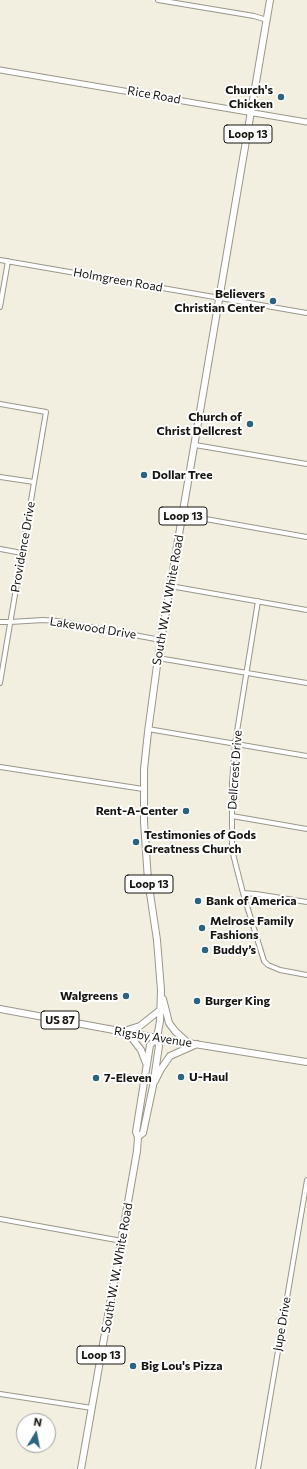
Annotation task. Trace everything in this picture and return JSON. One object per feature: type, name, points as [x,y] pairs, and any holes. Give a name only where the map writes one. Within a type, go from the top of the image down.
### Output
[{"type":"main road","name":"South W. W. White Road","points":[[138,1138],[143,1133],[153,1086],[158,1046],[156,1038],[161,994],[157,940],[148,880],[144,822],[144,788],[148,729],[170,586],[252,113],[270,0]]},
{"type":"main road","points":[[161,994],[169,1023],[188,1043]]},
{"type":"main road","name":"Rigsby Avenue","points":[[0,1009],[156,1038],[307,1062]]},
{"type":"main road","points":[[121,1031],[140,1026],[160,1010]]},
{"type":"main road","points":[[128,1032],[141,1050],[147,1064]]},
{"type":"main road","name":"South W. W. White Road","points":[[81,1469],[122,1240],[138,1138],[136,1132],[144,1076],[150,1045],[156,1038]]},
{"type":"main road","points":[[153,1086],[161,1069],[170,1056],[198,1044]]},
{"type":"main road","points":[[144,1076],[154,1078]]},
{"type":"street","points":[[158,0],[254,16],[267,20]]},
{"type":"street","name":"Rice Road","points":[[0,70],[307,122]]},
{"type":"street","name":"Holmgreen Road","points":[[0,260],[307,313]]},
{"type":"street","points":[[0,307],[8,261]]},
{"type":"street","name":"Providence Drive","points":[[0,404],[46,412],[0,683]]},
{"type":"street","points":[[195,445],[307,464]]},
{"type":"street","points":[[0,476],[34,482]]},
{"type":"street","points":[[183,515],[307,537]]},
{"type":"street","points":[[0,549],[22,553]]},
{"type":"street","points":[[170,586],[307,610]]},
{"type":"street","name":"Dellcrest Drive","points":[[258,601],[235,744],[232,783],[232,850],[262,956],[268,965],[280,970],[307,975]]},
{"type":"street","name":"Lakewood Drive","points":[[0,622],[43,620],[58,621],[162,640]]},
{"type":"street","points":[[158,658],[307,683]]},
{"type":"street","points":[[148,729],[307,756]]},
{"type":"street","points":[[0,767],[144,788]]},
{"type":"street","points":[[232,816],[307,829]]},
{"type":"street","points":[[243,893],[307,902]]},
{"type":"street","name":"Jupe Drive","points":[[258,1469],[307,1180]]},
{"type":"street","points":[[0,1219],[122,1240]]},
{"type":"street","points":[[0,1394],[92,1408]]},
{"type":"place","name":"Church's Chicken","points":[[281,97]]},
{"type":"place","name":"Believers Christian Center","points":[[273,301]]},
{"type":"place","name":"Church of Christ Dellcrest","points":[[250,424]]},
{"type":"place","name":"Dollar Tree","points":[[144,475]]},
{"type":"place","name":"Rent-A-Center","points":[[186,811]]},
{"type":"place","name":"Testimonies of Gods Greatness Church","points":[[136,842]]},
{"type":"place","name":"Bank of America","points":[[198,901]]},
{"type":"place","name":"Melrose Family Fashions","points":[[202,928]]},
{"type":"place","name":"Buddy’s","points":[[205,950]]},
{"type":"place","name":"Walgreens","points":[[126,996]]},
{"type":"place","name":"Burger King","points":[[197,1001]]},
{"type":"place","name":"U-Haul","points":[[181,1077]]},
{"type":"place","name":"7-Eleven","points":[[96,1078]]},
{"type":"place","name":"Big Lou's Pizza","points":[[133,1366]]}]
